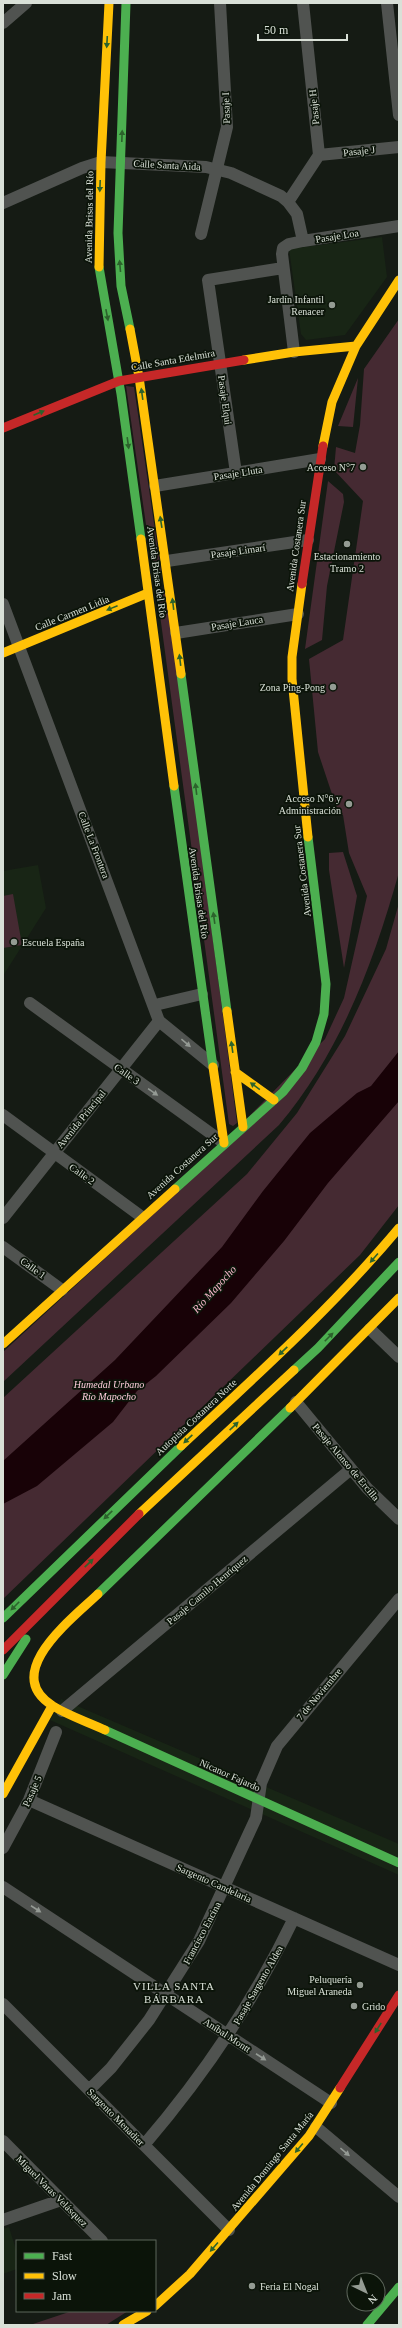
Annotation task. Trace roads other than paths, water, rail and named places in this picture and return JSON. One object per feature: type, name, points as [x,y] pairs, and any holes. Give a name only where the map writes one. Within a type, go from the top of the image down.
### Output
[{"type":"main road","name":"Avenida Brisas del Río","points":[[109,3],[101,162],[99,264],[119,381],[202,994],[224,1143]]},
{"type":"main road","name":"Avenida Brisas del Río","points":[[126,3],[118,233],[121,286],[139,377],[167,561],[204,850],[243,1127]]},
{"type":"main road","name":"Avenida Costanera Sur","points":[[3,1344],[224,1143],[274,1100],[294,1080],[312,1052],[321,1028],[326,999],[324,966],[292,678],[292,657],[320,459],[332,402],[356,346],[399,280]]},
{"type":"main road","name":"Calle Santa Edelmira","points":[[3,428],[119,381],[294,352],[356,346]]},
{"type":"main road","name":"Calle Carmen Lidia","points":[[3,653],[148,593]]},
{"type":"main road","points":[[235,1072],[274,1100]]},
{"type":"main road","name":"Autopista Costanera Norte","points":[[3,1618],[89,1532],[304,1330],[371,1262],[399,1228]]},
{"type":"main road","points":[[3,1650],[119,1533],[318,1348],[399,1262]]},
{"type":"main road","name":"Nicanor Fajardo","points":[[399,1298],[370,1329],[296,1402],[38,1653],[31,1667],[31,1681],[39,1696],[57,1708],[399,1863]]},
{"type":"main road","points":[[3,1675],[31,1631],[61,1591]]},
{"type":"main road","points":[[3,1794],[57,1708]]},
{"type":"main road","name":"Avenida Domingo Santa María","points":[[157,2300],[182,2283],[316,2127],[399,1995]]},
{"type":"main road","points":[[367,2325],[399,2287]]},
{"type":"main road","points":[[123,2325],[145,2312]]},
{"type":"street","points":[[3,23],[26,3]]},
{"type":"street","name":"Pasaje I","points":[[201,234],[216,169],[226,134],[228,120],[220,3]]},
{"type":"street","name":"Pasaje H","points":[[303,3],[320,155]]},
{"type":"street","points":[[387,3],[399,115]]},
{"type":"street","name":"Pasaje J","points":[[320,155],[399,148]]},
{"type":"street","points":[[288,202],[320,155]]},
{"type":"street","name":"Calle Santa Aida","points":[[3,203],[82,168],[101,162],[121,162],[216,169],[271,191],[288,202],[297,214],[303,241]]},
{"type":"street","name":"Pasaje Loa","points":[[283,268],[282,254],[286,246],[303,241],[399,226]]},
{"type":"street","points":[[283,268],[294,352]]},
{"type":"street","name":"Pasaje Elqui","points":[[236,473],[208,280],[283,268]]},
{"type":"street","name":"Pasaje Lluta","points":[[155,486],[320,459]]},
{"type":"street","name":"Pasaje Limarí","points":[[167,561],[308,540]]},
{"type":"street","name":"Calle La Frontera","points":[[3,604],[160,1021]]},
{"type":"street","name":"Pasaje Lauca","points":[[176,633],[298,614]]},
{"type":"street","points":[[155,1005],[202,994]]},
{"type":"street","name":"Calle 3","points":[[30,1003],[224,1143]]},
{"type":"street","points":[[160,1021],[213,1065]]},
{"type":"street","name":"Avenida Principal","points":[[3,1218],[160,1021]]},
{"type":"street","name":"Calle 2","points":[[3,1116],[142,1217]]},
{"type":"street","name":"Calle 1","points":[[3,1247],[62,1290]]},
{"type":"street","points":[[370,1329],[399,1357]]},
{"type":"street","name":"Pasaje Alonso de Ercilla","points":[[296,1402],[351,1469],[379,1501],[399,1520]]},
{"type":"street","name":"Pasaje Camilo Henríquez","points":[[57,1708],[351,1469]]},
{"type":"street","name":"7 de Noviembre","points":[[259,1800],[261,1783],[269,1763],[285,1735],[399,1599]]},
{"type":"street","name":"Pasaje 5","points":[[3,1848],[29,1800],[56,1732]]},
{"type":"street","name":"Sargento Candelaria","points":[[29,1800],[399,1965]]},
{"type":"street","name":"Francisco Encina","points":[[89,2090],[131,2045],[167,1995],[199,1941],[225,1888],[256,1818],[259,1800]]},
{"type":"street","name":"Aníbal Montt","points":[[3,1887],[331,2103]]},
{"type":"street","name":"Pasaje Sargento Aldea","points":[[144,2145],[187,2093],[228,2036],[264,1976],[294,1918]]},
{"type":"street","name":"Sargento Menadier","points":[[3,2004],[229,2230]]},
{"type":"street","points":[[316,2127],[399,2197]]},
{"type":"street","name":"Miguel Varas Velásquez","points":[[3,2141],[101,2240]]},
{"type":"street","points":[[3,2220],[61,2200]]},
{"type":"water","name":"Río Mapocho","points":[[399,1051],[399,1101],[328,1183],[284,1241],[231,1303],[156,1376],[137,1391],[113,1422],[37,1486],[3,1504],[3,1461],[115,1360],[222,1247],[263,1191],[310,1133],[357,1093],[371,1086]]},
{"type":"place","name":"Jardín Infantil Renacer","points":[[332,305]]},
{"type":"place","name":"Acceso N°7","points":[[363,467]]},
{"type":"place","name":"Estacionamiento Tramo 2","points":[[347,544]]},
{"type":"place","name":"Zona Ping-Pong","points":[[333,687]]},
{"type":"place","name":"Acceso N°6 y Administración","points":[[349,804]]},
{"type":"place","name":"Escuela España","points":[[14,942]]},
{"type":"place","name":"Peluquería Miguel Araneda","points":[[360,1985]]},
{"type":"place","name":"Grido","points":[[354,2006]]},
{"type":"place","name":"Feria El Nogal","points":[[252,2286]]},
{"type":"district","name":"VILLA SANTA BÁRBARA","points":[[174,1992]]},
{"type":"park label","name":"Humedal Urbano Río Mapocho","points":[[109,1390]]}]
